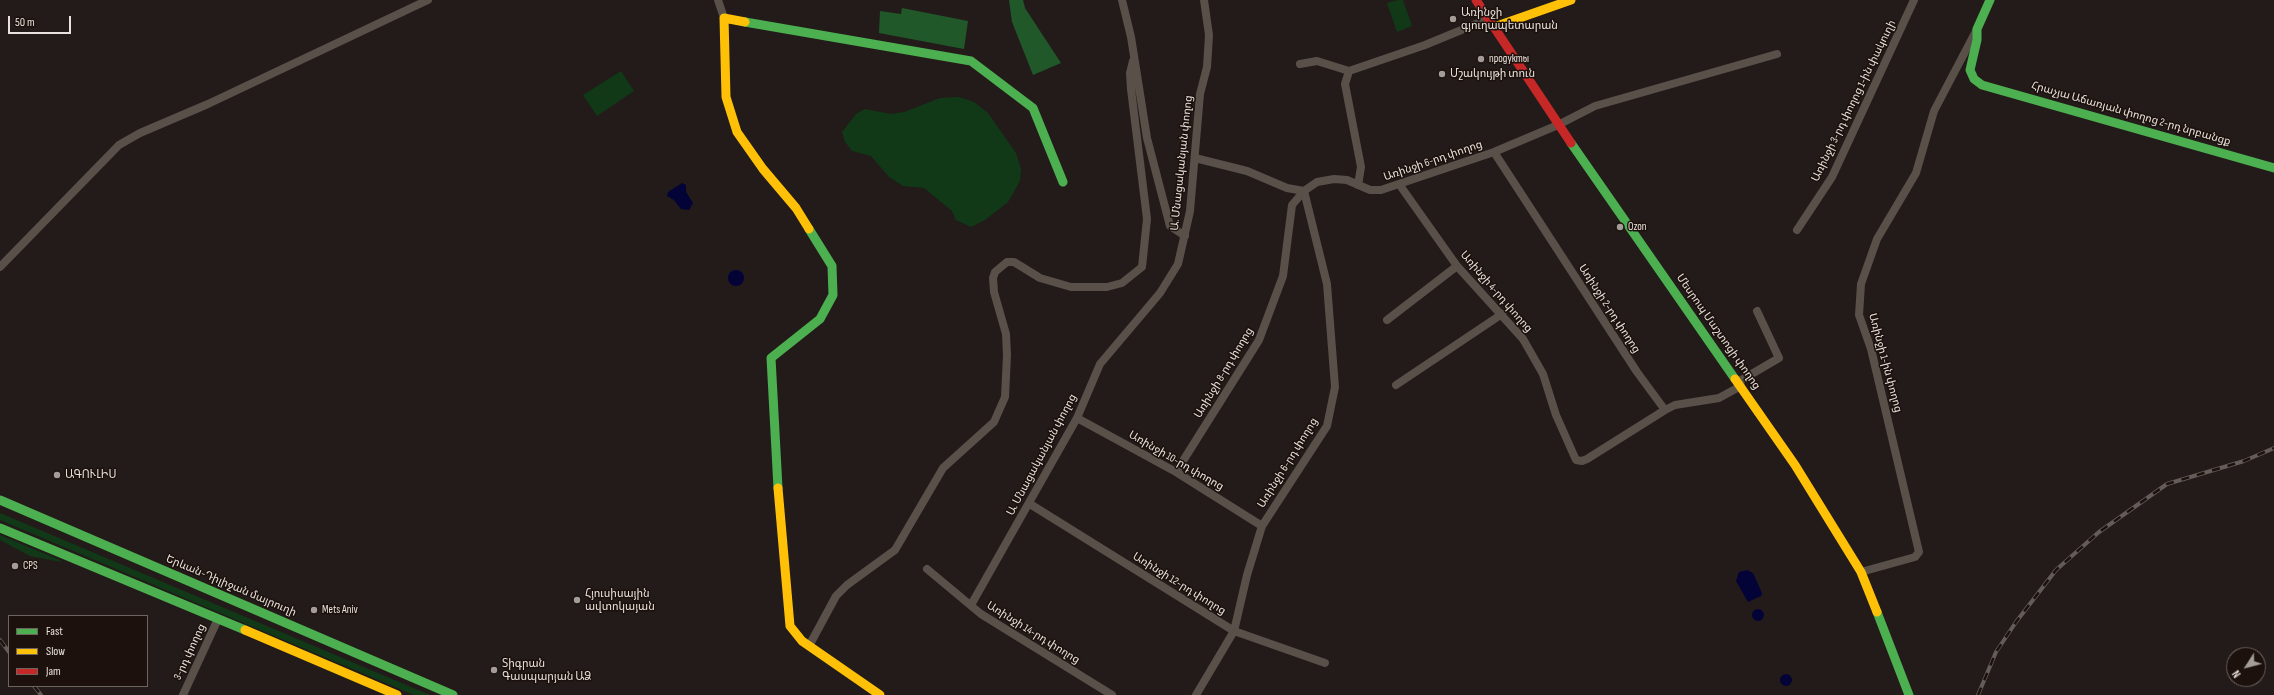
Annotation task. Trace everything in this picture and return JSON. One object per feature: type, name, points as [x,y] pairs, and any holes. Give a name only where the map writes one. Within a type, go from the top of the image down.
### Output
[{"type":"main road","name":"Մեսրոպ Մաշտոցի փողոց","points":[[1476,0],[1558,125],[1795,465],[1861,572],[1909,695]]},
{"type":"main road","points":[[1494,27],[1571,0]]},
{"type":"main road","name":"Առինջի 1-ին փողոց","points":[[1977,28],[1990,0]]},
{"type":"main road","points":[[880,695],[808,646],[790,626],[781,536],[771,358],[820,319],[833,295],[832,266],[796,208],[763,169],[737,132],[726,98],[724,18],[971,61],[1033,108],[1063,182]]},
{"type":"main road","name":"Հրաչյա Աճառյան փողոց 2-րդ նրբանցք","points":[[1977,28],[1977,40],[1970,70],[1974,79],[1982,85],[2274,168]]},
{"type":"main road","name":"Երևան-Դիլիջան մայրուղի","points":[[0,500],[453,695]]},
{"type":"main road","points":[[0,528],[218,618],[398,695]]},
{"type":"street","points":[[0,267],[119,145],[140,133],[208,104],[428,0]]},
{"type":"street","points":[[718,0],[724,18]]},
{"type":"street","points":[[1122,0],[1131,37],[1133,60],[1148,138],[1170,226],[1185,236]]},
{"type":"street","name":"Ա. Մնացականյան փողոց","points":[[972,605],[1077,418],[1100,364],[1160,293],[1178,264],[1185,236],[1195,158],[1200,94],[1207,66],[1210,35],[1204,0]]},
{"type":"street","name":"Առինջի 3-րդ փողոց 1-ին փակուղի","points":[[1797,230],[1832,176],[1914,0]]},
{"type":"street","points":[[1300,64],[1317,61],[1349,71],[1424,45],[1488,19]]},
{"type":"street","name":"Առինջի 1-ին փողոց","points":[[1861,572],[1915,557],[1919,552],[1871,349],[1859,315],[1861,284],[1877,239],[1916,173],[1934,111],[1977,28]]},
{"type":"street","name":"Առինջի 6-րդ փողոց","points":[[1196,695],[1234,631],[1247,574],[1262,526],[1327,426],[1336,387],[1327,284],[1304,191],[1317,182],[1334,179],[1347,180],[1370,190],[1381,190],[1494,152],[1558,125],[1595,106],[1777,54]]},
{"type":"street","points":[[808,646],[836,596],[847,585],[896,550],[943,468],[994,422],[1002,406],[1007,384],[1006,334],[994,292],[993,278],[995,272],[1006,262],[1014,262],[1040,278],[1071,287],[1107,287],[1122,282],[1142,267],[1147,219],[1131,89],[1130,74],[1133,60]]},
{"type":"street","points":[[1349,71],[1345,84],[1361,167],[1358,185]]},
{"type":"street","name":"Առինջի 2-րդ փողոց","points":[[1494,152],[1638,372],[1665,410]]},
{"type":"street","points":[[1195,158],[1247,171],[1287,188],[1304,191]]},
{"type":"street","name":"Առինջի 4-րդ փողոց","points":[[1399,184],[1457,266],[1523,339],[1543,374],[1556,415],[1576,460],[1582,461],[1587,459],[1665,410]]},
{"type":"street","name":"Առինջի 8-րդ փողոց","points":[[1176,472],[1259,340],[1283,276],[1292,206],[1304,191]]},
{"type":"street","points":[[1387,320],[1457,266]]},
{"type":"street","points":[[1665,410],[1675,405],[1719,398],[1779,358],[1757,311]]},
{"type":"street","points":[[1396,385],[1502,314]]},
{"type":"street","name":"Առինջի 10-րդ փողոց","points":[[1077,418],[1176,472],[1262,526]]},
{"type":"street","name":"Առինջի 12-րդ փողոց","points":[[1030,504],[1234,631],[1325,664]]},
{"type":"street","name":"Առինջի 14-րդ փողոց","points":[[927,569],[981,614],[1112,695]]},
{"type":"street","name":"3-րդ փողոց","points":[[183,695],[218,618]]},
{"type":"green space","points":[[1009,0],[1023,0],[1025,8],[1061,63],[1033,75],[1012,22]]},
{"type":"green space","points":[[1403,0],[1412,26],[1397,32],[1387,3]]},
{"type":"green space","points":[[902,8],[968,21],[964,49],[879,33],[880,11],[901,14]]},
{"type":"green space","points":[[621,71],[634,91],[597,116],[583,95]]},
{"type":"green space","points":[[959,97],[974,102],[988,113],[1016,153],[1021,169],[1020,181],[1008,202],[985,220],[971,227],[956,220],[952,211],[924,188],[903,186],[889,177],[871,156],[852,151],[845,142],[842,132],[856,114],[865,109],[891,114],[904,112],[940,98]]},
{"type":"green space","points":[[0,513],[430,695],[414,695],[0,520]]},
{"type":"green space","points":[[0,535],[60,560],[61,562],[30,556],[0,540]]},
{"type":"shaded area","points":[[682,183],[686,185],[686,192],[693,203],[689,210],[681,209],[674,200],[667,196],[668,192]]},
{"type":"shaded area","points":[[733,270],[739,270],[744,275],[742,284],[739,286],[733,286],[728,281],[728,275]]},
{"type":"shaded area","points":[[1747,570],[1753,573],[1762,593],[1761,596],[1748,602],[1736,581],[1739,572]]},
{"type":"shaded area","points":[[1756,609],[1760,609],[1764,615],[1760,621],[1756,621],[1752,617],[1752,613]]},
{"type":"shaded area","points":[[1784,674],[1788,674],[1792,680],[1788,686],[1784,686],[1780,682],[1780,678]]},
{"type":"railway","points":[[1978,695],[1996,652],[2016,622],[2056,570],[2099,532],[2167,484],[2244,461],[2274,448]]},
{"type":"railway","points":[[0,640],[8,651]]},
{"type":"railway","points":[[35,687],[41,695]]},
{"type":"traffic: fast","points":[[1990,0],[1977,29],[1977,40],[1970,70],[1974,79],[1982,85],[2274,168]]},
{"type":"traffic: fast","points":[[745,22],[971,61],[1033,108],[1063,182]]},
{"type":"traffic: fast","points":[[1571,143],[1735,379]]},
{"type":"traffic: fast","points":[[778,488],[771,358],[820,319],[833,295],[832,266],[809,229]]},
{"type":"traffic: fast","points":[[0,500],[453,695]]},
{"type":"traffic: fast","points":[[0,528],[245,630]]},
{"type":"traffic: fast","points":[[1877,612],[1909,695]]},
{"type":"traffic: slow","points":[[1494,27],[1571,0]]},
{"type":"traffic: slow","points":[[745,22],[724,18],[726,97],[737,132],[763,169],[796,208],[809,229]]},
{"type":"traffic: slow","points":[[1735,379],[1795,465],[1861,572],[1877,612]]},
{"type":"traffic: slow","points":[[778,488],[790,626],[802,641],[880,695]]},
{"type":"traffic: slow","points":[[245,630],[397,695]]},
{"type":"traffic: jam","points":[[1476,0],[1571,143]]},
{"type":"place","name":"Առինջի գյուղապետարան","points":[[1453,19]]},
{"type":"place","name":"продукты","points":[[1481,59]]},
{"type":"place","name":"Մշակույթի տուն","points":[[1442,74]]},
{"type":"place","name":"Ozon","points":[[1620,227]]},
{"type":"place","name":"ԱԳՈՒԼԻՍ","points":[[57,475]]},
{"type":"place","name":"CPS","points":[[15,566]]},
{"type":"place","name":"Հյուսիսային ավտոկայան","points":[[577,600]]},
{"type":"place","name":"Mets Aniv","points":[[314,610]]},
{"type":"place","name":"Տիգրան Գասպարյան ԱՁ","points":[[494,670]]}]
